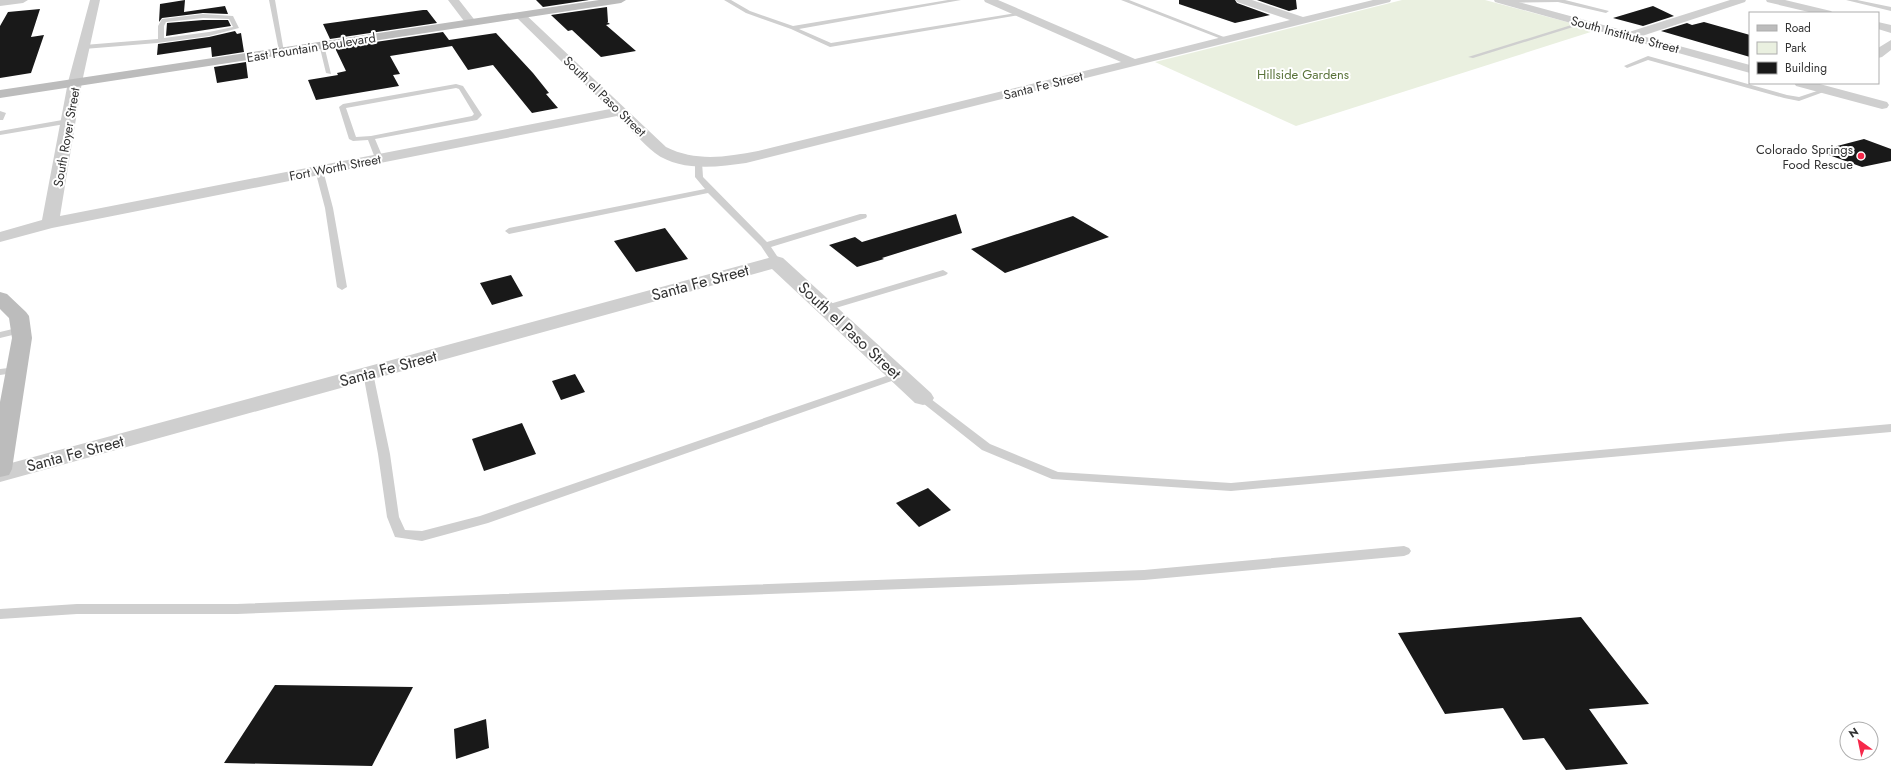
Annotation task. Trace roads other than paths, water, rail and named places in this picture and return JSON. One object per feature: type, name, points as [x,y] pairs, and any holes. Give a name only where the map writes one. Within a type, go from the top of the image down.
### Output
[{"type":"main road","name":"East Fountain Boulevard","points":[[0,94],[621,0]]},
{"type":"main road","points":[[0,298],[19,316],[22,338],[8,371],[0,469]]},
{"type":"street","points":[[0,3],[23,0]]},
{"type":"street","name":"South Royer Street","points":[[50,223],[75,82],[95,0]]},
{"type":"street","points":[[454,0],[471,23]]},
{"type":"street","points":[[989,0],[1132,62]]},
{"type":"street","points":[[1241,0],[1301,20]]},
{"type":"street","name":"Santa Fe Street","points":[[698,162],[717,162],[758,156],[1386,0]]},
{"type":"street","name":"South Institute Street","points":[[1501,0],[1749,69]]},
{"type":"street","points":[[1629,36],[1741,0]]},
{"type":"street","points":[[1771,0],[1823,12]]},
{"type":"street","name":"South el Paso Street","points":[[520,15],[661,150],[669,155],[698,162]]},
{"type":"street","points":[[1879,26],[1891,29]]},
{"type":"street","points":[[1879,53],[1891,44]]},
{"type":"street","points":[[1808,84],[1882,105]]},
{"type":"street","name":"Fort Worth Street","points":[[50,223],[620,111]]},
{"type":"street","points":[[0,237],[50,223]]},
{"type":"street","name":"South el Paso Street","points":[[770,254],[923,398]]},
{"type":"street","name":"Santa Fe Street","points":[[0,474],[368,373],[770,254]]},
{"type":"lane","points":[[272,0],[282,51]]},
{"type":"lane","points":[[727,0],[748,12],[793,28],[830,45],[1022,14]]},
{"type":"lane","points":[[793,28],[958,0]]},
{"type":"lane","points":[[1124,0],[1226,39]]},
{"type":"lane","points":[[1501,0],[1558,0],[1606,11]]},
{"type":"lane","points":[[1849,0],[1891,9]]},
{"type":"lane","points":[[84,48],[161,40],[209,34],[236,28],[231,17],[203,16],[164,20],[161,26],[161,40]]},
{"type":"lane","points":[[1471,57],[1583,23]]},
{"type":"lane","points":[[321,45],[329,74]]},
{"type":"lane","points":[[1627,66],[1648,58],[1798,99],[1826,90]]},
{"type":"lane","points":[[456,86],[461,87],[478,115],[474,118],[371,138],[353,139],[342,107],[345,104],[456,86]]},
{"type":"lane","points":[[0,113],[2,112],[0,118]]},
{"type":"lane","points":[[0,133],[68,121]]},
{"type":"lane","points":[[371,138],[379,158]]},
{"type":"lane","points":[[698,162],[699,177],[770,254],[863,216]]},
{"type":"lane","points":[[319,170],[329,208],[342,287]]},
{"type":"lane","points":[[509,231],[710,190]]},
{"type":"lane","points":[[826,308],[943,273]]},
{"type":"lane","points":[[0,335],[21,330]]},
{"type":"lane","points":[[368,373],[384,454],[393,517],[400,534],[422,536],[483,520],[899,375]]},
{"type":"lane","points":[[923,398],[986,447],[1056,476],[1231,487],[1891,428]]},
{"type":"lane","points":[[0,614],[77,609],[237,609],[1144,575],[1404,551]]},
{"type":"place","name":"Colorado Springs Food Rescue","points":[[1861,156]]},
{"type":"park label","name":"Hillside Gardens","points":[[1303,74]]}]
